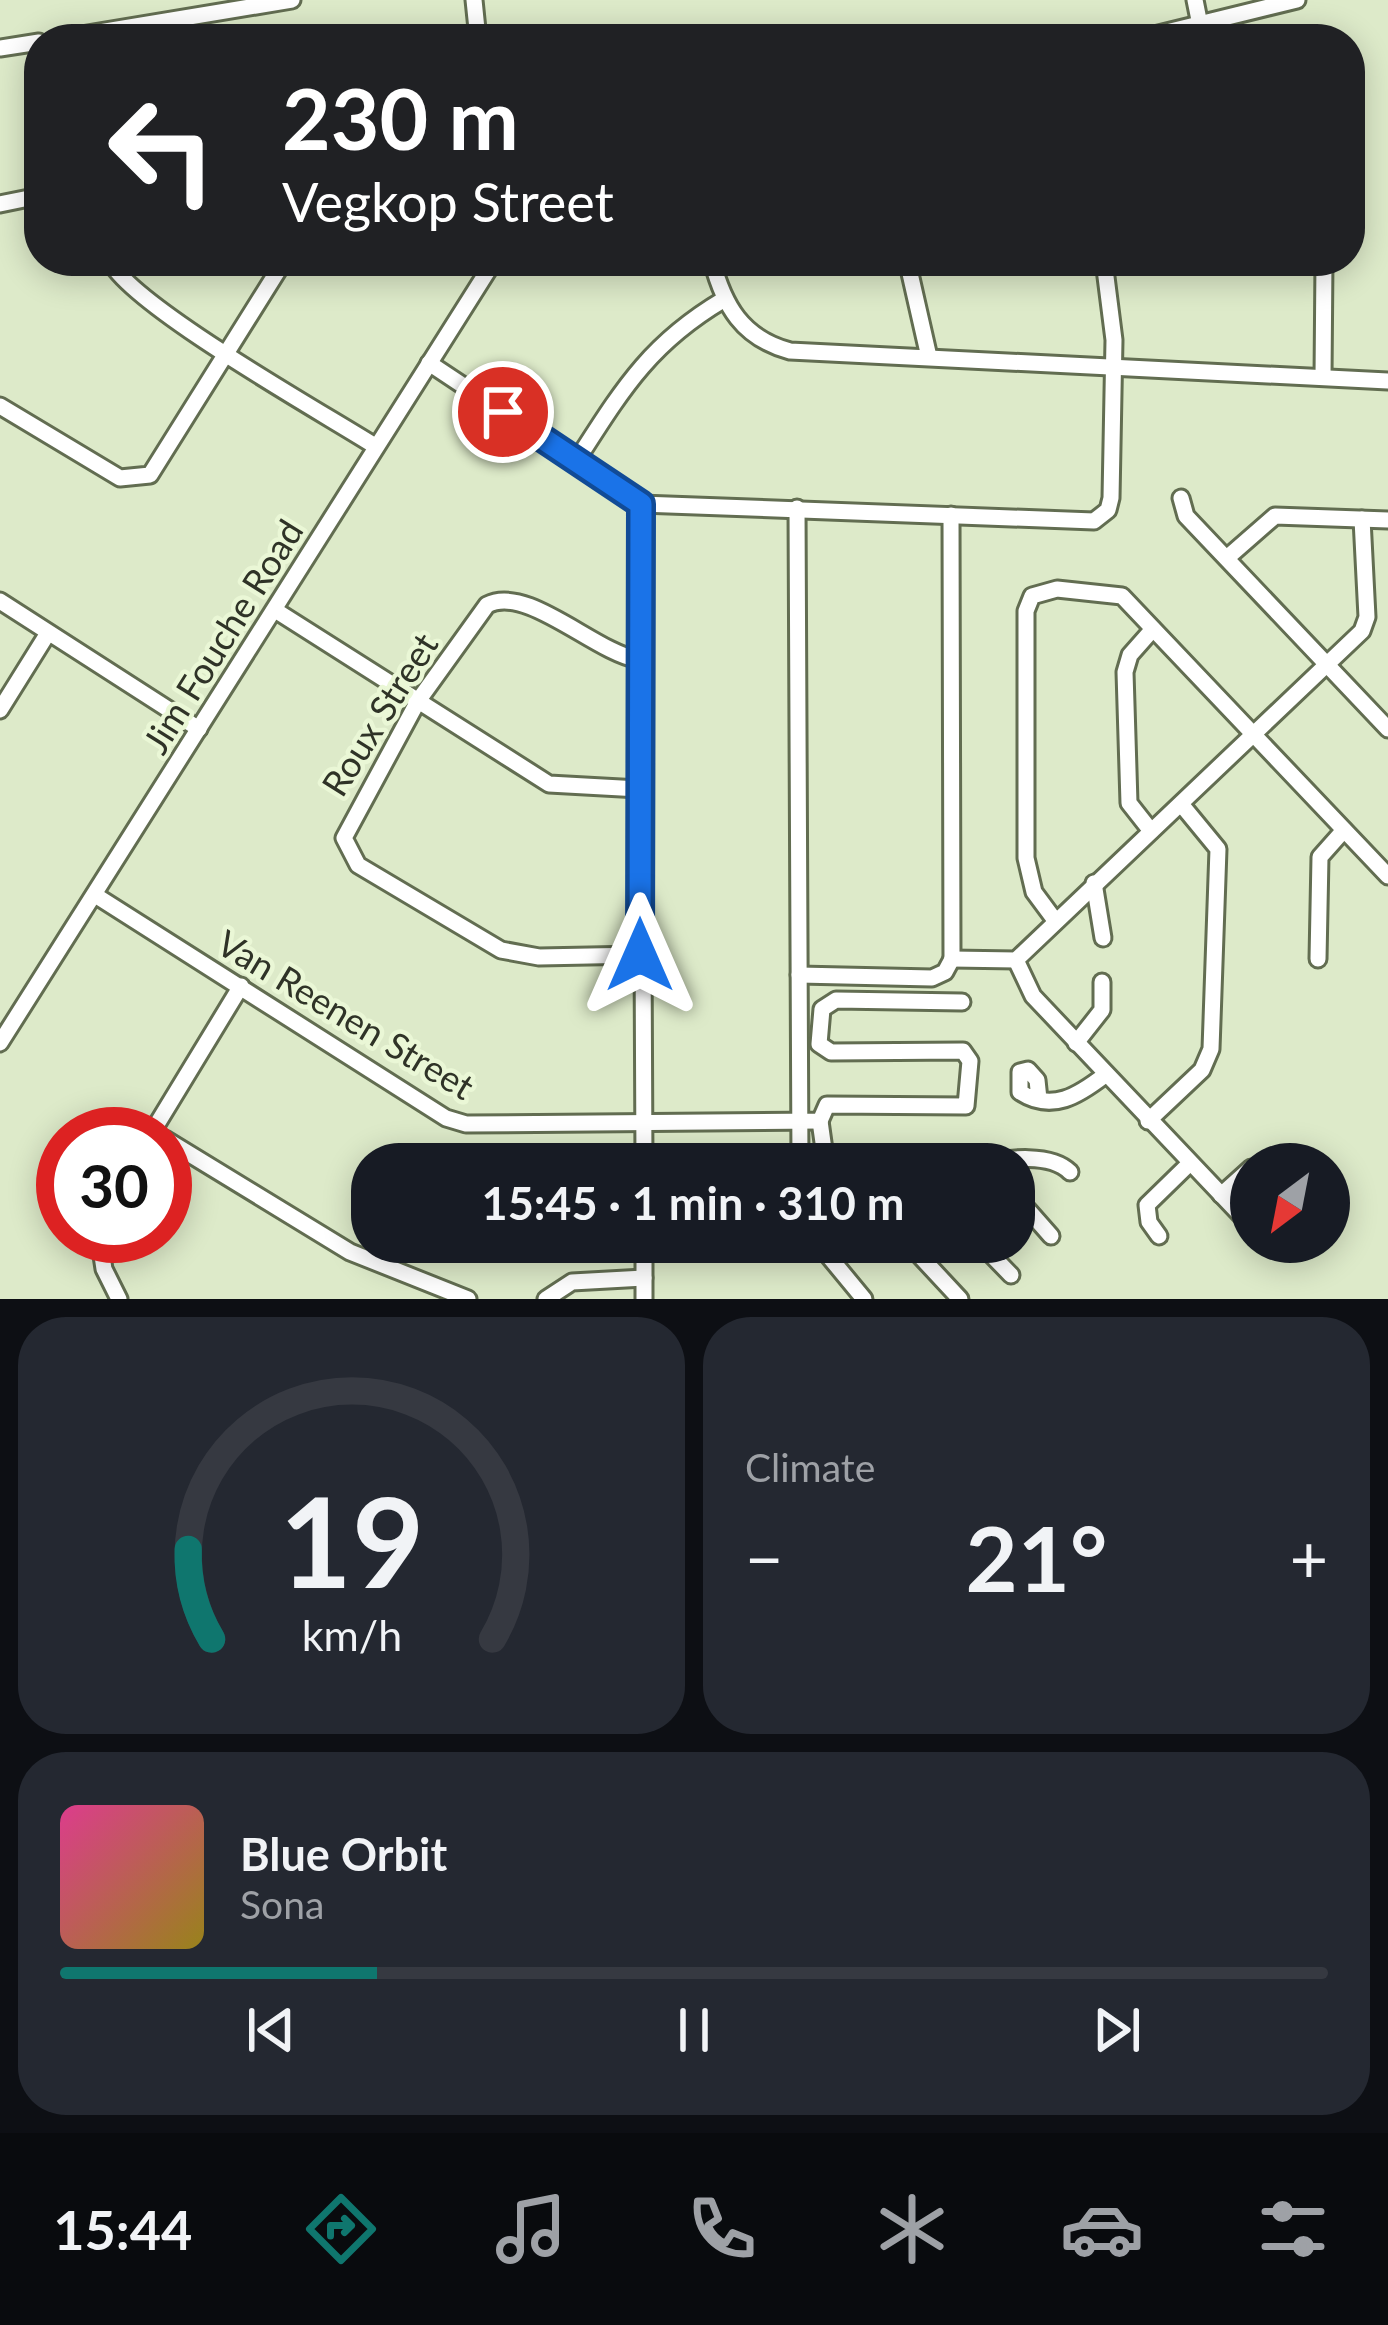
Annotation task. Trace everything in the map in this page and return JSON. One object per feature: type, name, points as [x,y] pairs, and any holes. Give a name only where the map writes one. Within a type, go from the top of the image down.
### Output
[{"type":"street","points":[[147,24],[292,0]]},
{"type":"street","points":[[1204,24],[1297,0]]},
{"type":"street","points":[[122,276],[132,288],[228,353],[375,446]]},
{"type":"street","points":[[0,406],[104,470],[136,481],[159,464],[275,276]]},
{"type":"street","name":"Jim Fouche Road","points":[[0,1043],[484,276]]},
{"type":"street","points":[[716,276],[723,301],[758,338],[790,351],[1388,380]]},
{"type":"street","points":[[911,276],[929,357]]},
{"type":"street","points":[[429,363],[641,504],[1094,521],[1108,510],[1114,367],[1105,276]]},
{"type":"street","points":[[1323,377],[1324,276]]},
{"type":"street","points":[[577,460],[637,367],[680,325],[723,301]]},
{"type":"street","points":[[1181,498],[1186,516],[1388,729]]},
{"type":"street","points":[[641,504],[644,1143]]},
{"type":"street","points":[[797,508],[800,1143]]},
{"type":"street","points":[[799,975],[932,978],[945,972],[952,959],[951,515]]},
{"type":"street","points":[[1228,557],[1275,516],[1388,520]]},
{"type":"street","points":[[952,959],[1016,960],[1327,665],[1367,622],[1362,519]]},
{"type":"street","points":[[1054,919],[1034,892],[1026,858],[1027,603],[1046,590],[1116,592],[1388,876]]},
{"type":"street","name":"Roux Street","points":[[639,660],[606,651],[516,599],[497,599],[476,616],[418,701],[345,827],[350,856],[510,954],[640,955]]},
{"type":"street","points":[[0,601],[199,729]]},
{"type":"street","points":[[275,610],[548,784],[639,789]]},
{"type":"street","points":[[1151,831],[1129,803],[1125,672],[1130,655],[1153,629]]},
{"type":"street","points":[[0,710],[48,633]]},
{"type":"street","points":[[1148,1121],[1202,1070],[1210,1049],[1218,849],[1181,804]]},
{"type":"street","points":[[1318,959],[1318,866],[1344,830]]},
{"type":"street","points":[[1094,883],[1103,938]]},
{"type":"street","name":"Van Reenen Street","points":[[95,895],[455,1121],[820,1121]]},
{"type":"street","points":[[1016,960],[1033,996],[1188,1165],[1230,1204]]},
{"type":"street","points":[[1076,1043],[1102,1010],[1102,982]]},
{"type":"street","points":[[172,1107],[241,986]]},
{"type":"street","points":[[823,1143],[820,1121],[827,1105],[970,1102],[970,1061],[963,1051],[824,1050],[819,1044],[827,1004],[962,1002]]},
{"type":"street","points":[[1039,1099],[1071,1100],[1105,1076]]},
{"type":"street","points":[[192,1156],[367,1261],[468,1299]]},
{"type":"street","points":[[1035,1160],[1063,1165],[1070,1172]]},
{"type":"street","points":[[1160,1236],[1149,1222],[1148,1205],[1188,1165]]},
{"type":"street","points":[[1222,1195],[1230,1187]]},
{"type":"street","points":[[1035,1218],[1051,1236]]},
{"type":"street","points":[[103,1263],[119,1299]]},
{"type":"street","points":[[644,1263],[644,1299]]},
{"type":"street","points":[[834,1263],[864,1299]]},
{"type":"street","points":[[927,1263],[960,1299]]},
{"type":"street","points":[[1000,1263],[1011,1275]]},
{"type":"street","points":[[546,1299],[572,1282],[644,1278]]},
{"type":"route","points":[[503,412],[641,504],[640,955]]}]
